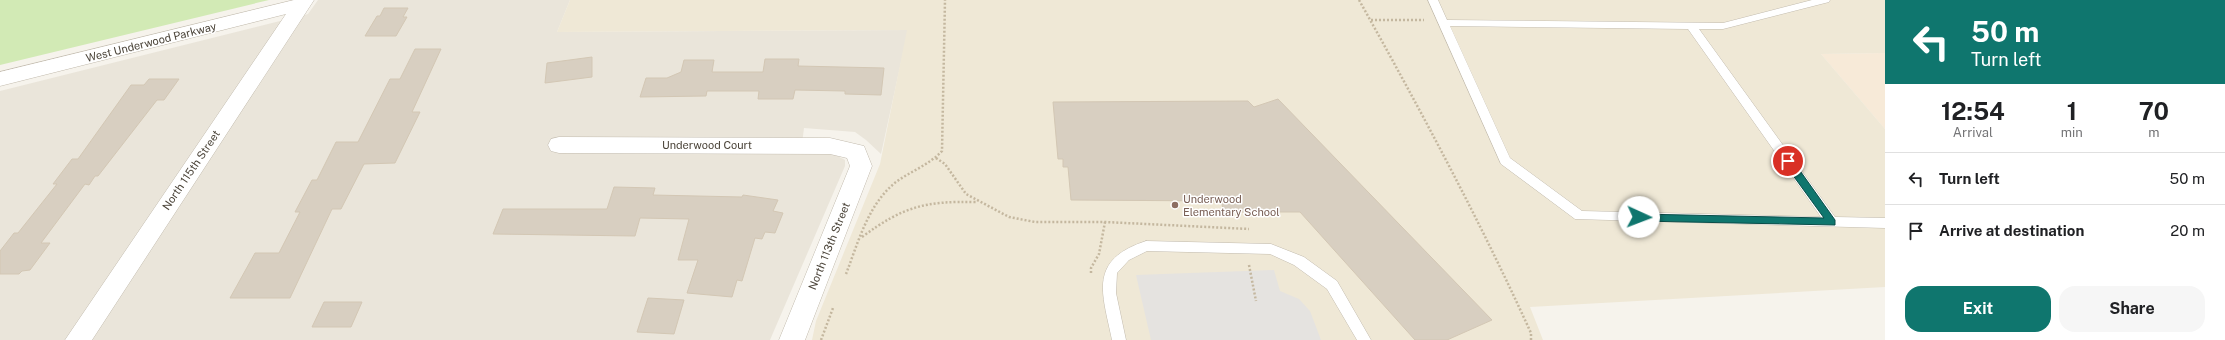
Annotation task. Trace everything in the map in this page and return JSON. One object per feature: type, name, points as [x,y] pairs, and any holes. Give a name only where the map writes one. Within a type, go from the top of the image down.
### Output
[{"type":"street","name":"West Underwood Parkway","points":[[0,79],[303,2]]},
{"type":"street","name":"North 115th Street","points":[[78,340],[303,2]]},
{"type":"street","name":"Underwood Court","points":[[558,145],[830,146],[856,152]]},
{"type":"street","name":"North 113th Street","points":[[792,340],[861,166],[856,152]]},
{"type":"lane","points":[[1433,0],[1505,160],[1579,216],[1885,224]]},
{"type":"lane","points":[[1443,22],[1723,26],[1825,0]]},
{"type":"lane","points":[[1691,26],[1832,222]]},
{"type":"lane","points":[[1119,340],[1109,293],[1111,271],[1124,256],[1146,246],[1271,249],[1299,261],[1332,285],[1364,340]]},
{"type":"path","points":[[843,280],[876,205],[891,186],[936,158],[942,151],[945,0]]},
{"type":"path","points":[[1359,0],[1432,130],[1492,247],[1531,333],[1531,340]]},
{"type":"path","points":[[1370,20],[1443,22]]},
{"type":"path","points":[[862,238],[885,218],[906,208],[930,202],[979,202]]},
{"type":"path","points":[[822,340],[835,302]]},
{"type":"shaded area","points":[[318,0],[570,0],[557,32],[908,30],[881,154],[855,132],[804,128],[801,152],[830,152],[845,160],[845,166],[770,340],[0,340],[0,91],[308,14]]},
{"type":"shaded area","name":"Underwood Elementary School","points":[[570,0],[1885,0],[1885,53],[1821,54],[1885,129],[1885,287],[1530,307],[1543,340],[812,340],[816,321],[880,164],[907,30],[557,32]]},
{"type":"shaded area","points":[[1885,53],[1885,129],[1821,54]]},
{"type":"shaded area","points":[[1274,270],[1280,291],[1299,299],[1310,311],[1321,340],[1151,340],[1136,275]]},
{"type":"green space","points":[[0,0],[269,0],[0,65]]},
{"type":"building","points":[[384,8],[408,8],[403,17],[407,17],[396,36],[365,36],[377,16],[380,16]]},
{"type":"building","points":[[415,49],[441,49],[412,112],[420,112],[395,163],[364,164],[341,209],[332,209],[290,298],[230,298],[255,253],[279,253],[300,212],[295,212],[312,180],[317,180],[336,142],[358,142],[390,79],[400,79]]},
{"type":"building","points":[[592,57],[592,77],[545,83],[547,63]]},
{"type":"building","points":[[765,59],[799,59],[798,66],[884,68],[881,95],[845,94],[845,91],[795,90],[793,99],[758,99],[759,91],[707,91],[706,96],[640,97],[646,78],[667,78],[681,72],[684,60],[714,60],[712,72],[763,72]]},
{"type":"building","points":[[149,79],[179,79],[164,100],[157,100],[98,176],[95,176],[89,185],[85,184],[41,243],[50,243],[30,270],[22,271],[19,274],[0,274],[0,251],[14,233],[18,233],[57,184],[53,184],[72,159],[78,159],[131,85],[144,85]]},
{"type":"building","points":[[1278,99],[1492,320],[1447,340],[1415,340],[1300,212],[1224,212],[1221,201],[1071,200],[1068,167],[1063,167],[1063,159],[1058,159],[1053,102],[1248,101],[1254,107]]},
{"type":"building","points":[[614,187],[655,188],[653,195],[742,197],[743,195],[778,200],[773,211],[783,213],[775,233],[765,232],[762,239],[755,238],[742,281],[737,280],[732,297],[687,293],[698,260],[678,260],[689,219],[640,218],[635,236],[493,234],[503,209],[607,209]]},
{"type":"building","points":[[648,298],[684,300],[674,334],[637,332]]},
{"type":"building","points":[[324,302],[362,302],[351,327],[312,327]]},
{"type":"place","name":"Underwood Elementary School","points":[[1175,205]]},
{"type":"route","points":[[1639,217],[1832,222],[1788,161]]}]
